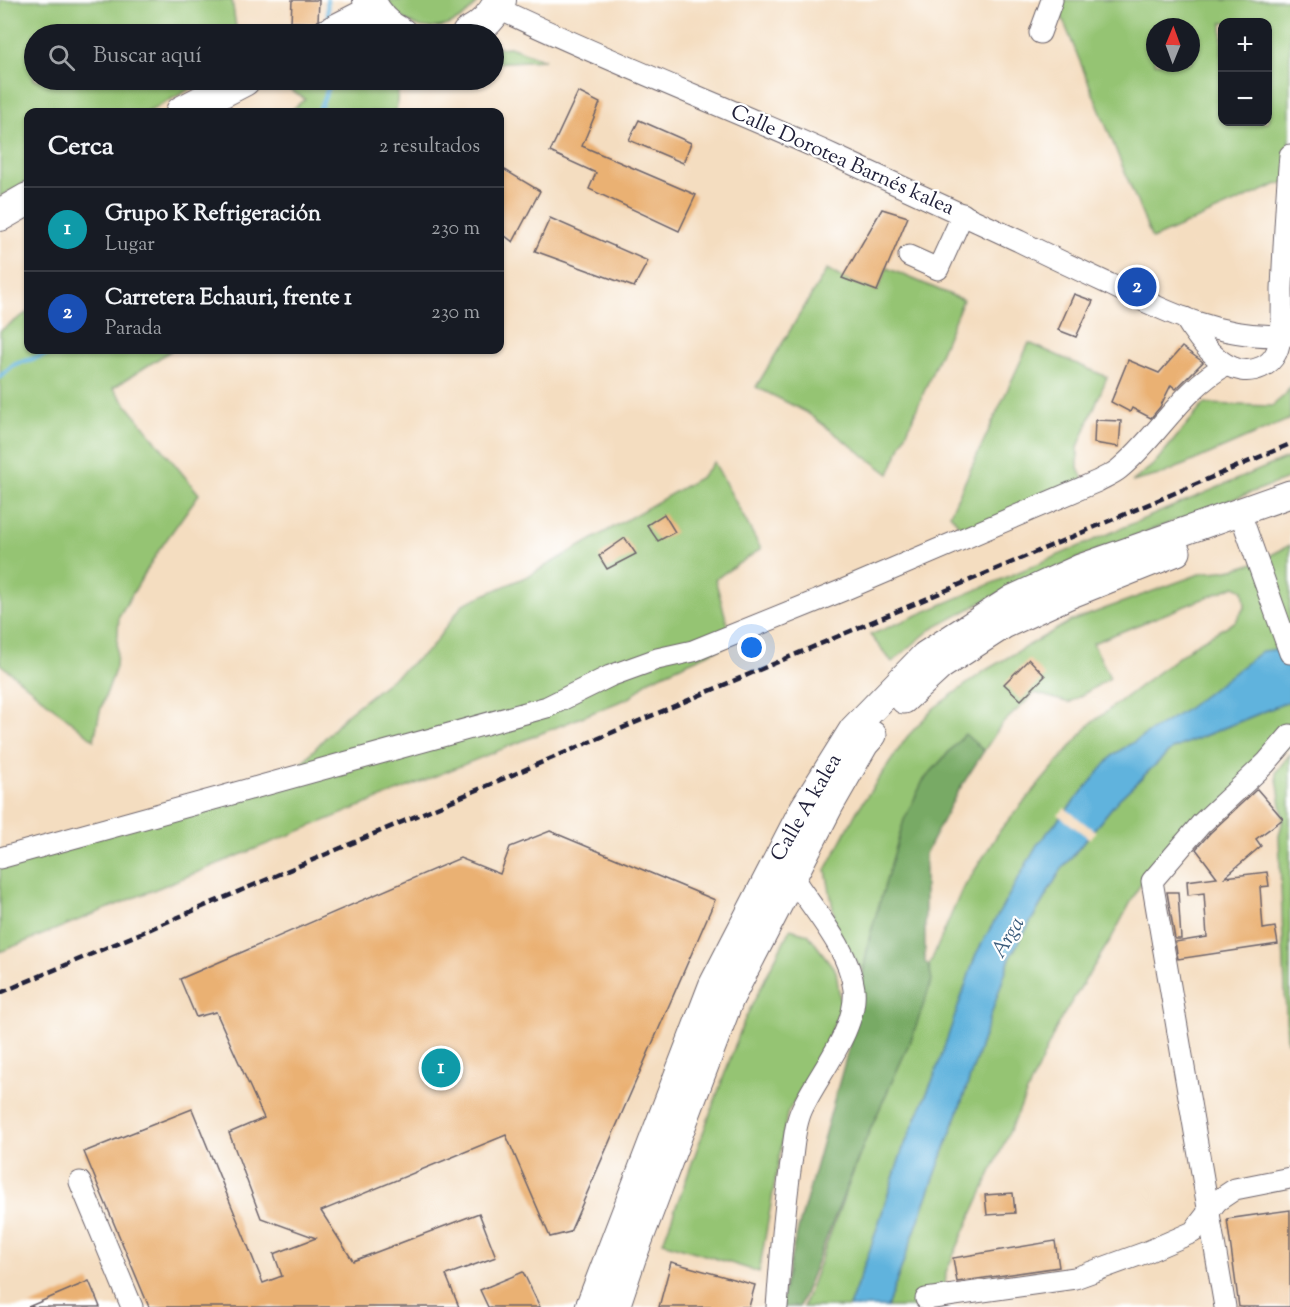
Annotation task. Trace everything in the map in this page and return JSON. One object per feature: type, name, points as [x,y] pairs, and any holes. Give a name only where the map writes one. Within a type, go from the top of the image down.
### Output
[{"type":"highway","points":[[483,24],[498,4]]},
{"type":"highway","points":[[344,24],[372,5],[386,24]]},
{"type":"highway","points":[[190,108],[225,90]]},
{"type":"highway","points":[[0,215],[24,201]]},
{"type":"main road","points":[[1243,517],[1290,494]]},
{"type":"main road","points":[[1243,517],[1290,509]]},
{"type":"main road","name":"Calle A kalea","points":[[616,1307],[730,999],[830,805],[865,744],[906,698],[942,666],[1004,625],[1243,517]]},
{"type":"main road","name":"Calle A kalea","points":[[589,1307],[712,986],[803,809],[853,729],[925,655],[1012,599],[1080,568],[1243,517]]},
{"type":"street","points":[[1040,33],[1052,0]]},
{"type":"street","name":"Calle Dorotea Barnés kalea","points":[[498,4],[556,36],[801,141],[963,214],[1143,301],[1208,327],[1243,333],[1285,335]]},
{"type":"street","points":[[1185,318],[1196,336],[1227,364],[1237,369],[1249,371],[1263,367],[1276,353],[1285,335],[1290,155]]},
{"type":"street","points":[[909,256],[938,269],[963,214]]},
{"type":"street","points":[[0,858],[547,707],[610,676],[657,658],[704,646],[841,591],[1098,481],[1118,470],[1187,394],[1227,364]]},
{"type":"street","points":[[1243,517],[1290,653]]},
{"type":"street","points":[[1225,1307],[1152,881],[1201,825],[1266,763],[1290,735]]},
{"type":"street","points":[[777,1307],[789,1174],[796,1131],[802,1110],[843,1035],[853,1007],[854,990],[847,960],[794,878]]},
{"type":"street","points":[[926,1299],[1075,1278],[1148,1252],[1193,1232],[1217,1201],[1235,1189],[1290,1178]]},
{"type":"street","points":[[80,1182],[132,1307]]},
{"type":"green space","points":[[0,0],[232,0],[236,24],[24,24],[24,90],[188,90],[155,108],[24,108],[24,183],[0,197]]},
{"type":"green space","points":[[387,0],[479,0],[469,12],[449,24],[415,24],[397,13]]},
{"type":"green space","points":[[1055,0],[1290,0],[1290,182],[1278,184],[1152,239]]},
{"type":"green space","points":[[504,47],[510,47],[545,60],[504,62]]},
{"type":"green space","points":[[291,90],[398,90],[396,108],[294,108],[305,99]]},
{"type":"green space","points":[[887,268],[963,300],[889,474],[806,412],[756,387],[827,269],[842,278],[877,291]]},
{"type":"green space","points":[[24,315],[24,354],[166,354],[113,388],[199,494],[159,550],[119,616],[116,667],[100,711],[94,740],[0,664],[0,331]]},
{"type":"green space","points":[[1029,343],[1107,377],[1078,447],[1078,468],[1086,486],[968,537],[950,514]]},
{"type":"green space","points":[[1290,387],[1290,419],[1163,474],[1132,482],[1154,464],[1204,404],[1272,406],[1285,395]]},
{"type":"green space","points":[[1287,458],[1290,478],[1097,550],[988,599],[930,630],[892,662],[870,635]]},
{"type":"green space","points":[[714,462],[761,549],[715,579],[728,626],[728,645],[649,680],[631,697],[0,952],[0,856],[286,780],[347,714],[430,649],[463,604],[530,575],[701,477]]},
{"type":"green space","points":[[1290,545],[1290,648],[1114,754],[934,1077],[902,1151],[849,1307],[803,1307],[865,1141],[913,1035],[929,966],[961,892],[1001,829],[1090,724],[1197,643],[1236,621],[1245,606],[1243,590],[1235,586],[1093,643],[1110,678],[1069,703],[1035,693],[1001,725],[984,751],[964,735],[923,781],[870,935],[863,973],[831,919],[834,914],[826,870],[857,811],[907,737],[934,708],[986,670],[1069,622],[1205,572],[1239,568]]},
{"type":"green space","points":[[1290,701],[1290,746],[1153,861],[1112,937],[1059,1022],[946,1272],[944,1307],[887,1307],[962,1101],[1011,955],[1061,870],[1118,800],[1172,749]]},
{"type":"green space","points":[[965,734],[984,751],[957,793],[925,854],[925,962],[929,966],[932,980],[913,1035],[865,1141],[799,1307],[780,1307],[794,1244],[849,1047],[870,935],[904,820],[923,781]]},
{"type":"green space","points":[[1290,754],[1290,1041],[1287,1042],[1279,836],[1283,819],[1276,772]]},
{"type":"green space","points":[[790,929],[808,934],[836,971],[841,1007],[824,1049],[787,1114],[759,1272],[663,1242],[744,1021]]},
{"type":"water","name":"Arga","points":[[1290,648],[1290,701],[1172,749],[1118,800],[1061,870],[1011,955],[962,1101],[887,1307],[849,1307],[902,1151],[934,1077],[976,954],[1037,845],[1114,754],[1184,711],[1262,651]]},
{"type":"pier","points":[[1065,808],[1096,832],[1090,839],[1058,815]]},
{"type":"building","points":[[292,0],[319,0],[318,21],[315,23],[291,22]]},
{"type":"building","points":[[578,92],[600,103],[582,146],[696,195],[679,231],[589,189],[596,173],[550,152]]},
{"type":"building","points":[[639,120],[691,143],[683,163],[629,140]]},
{"type":"building","points":[[504,169],[540,191],[513,242],[504,235]]},
{"type":"building","points":[[882,209],[908,217],[877,291],[842,278]]},
{"type":"building","points":[[550,218],[648,261],[634,287],[535,251]]},
{"type":"building","points":[[1074,294],[1093,301],[1076,337],[1058,330]]},
{"type":"building","points":[[1182,347],[1203,362],[1176,389],[1171,385],[1160,407],[1151,418],[1132,408],[1130,412],[1111,402],[1128,360],[1159,373]]},
{"type":"building","points":[[1095,420],[1121,421],[1119,447],[1094,443]]},
{"type":"building","points":[[664,514],[675,532],[658,541],[647,525]]},
{"type":"building","points":[[625,538],[636,554],[607,569],[599,556]]},
{"type":"building","points":[[1029,659],[1045,676],[1021,700],[1004,684]]},
{"type":"building","points":[[1257,789],[1283,819],[1256,839],[1261,846],[1225,877],[1267,872],[1269,886],[1260,887],[1263,929],[1275,927],[1278,944],[1178,959],[1175,942],[1207,937],[1204,893],[1188,895],[1187,881],[1217,877],[1196,849]]},
{"type":"building","points":[[550,831],[715,900],[570,1232],[550,1237],[506,1135],[321,1211],[353,1261],[479,1213],[496,1257],[446,1275],[459,1307],[149,1307],[84,1152],[192,1109],[263,1283],[282,1276],[274,1254],[316,1238],[261,1218],[229,1133],[264,1118],[216,1012],[196,1017],[180,979],[460,858],[500,874],[510,847]]},
{"type":"building","points":[[1167,892],[1178,892],[1181,939],[1175,939]]},
{"type":"building","points":[[1013,1193],[1015,1213],[987,1215],[985,1195]]},
{"type":"building","points":[[1290,1210],[1290,1307],[1239,1307],[1227,1219]]},
{"type":"building","points":[[1055,1241],[1059,1267],[957,1282],[953,1258]]},
{"type":"building","points":[[671,1262],[755,1285],[749,1307],[659,1307]]},
{"type":"building","points":[[523,1272],[540,1307],[488,1307],[480,1290]]},
{"type":"building","points":[[89,1281],[100,1307],[28,1307]]},
{"type":"waterway","points":[[327,0],[328,16]]},
{"type":"waterway","points":[[320,108],[328,90]]},
{"type":"waterway","points":[[0,377],[13,365],[47,354]]},
{"type":"railway","points":[[0,993],[1290,444]]},
{"type":"place","name":"Carretera Echauri, frente 1","points":[[1137,287]]},
{"type":"place","name":"Grupo K Refrigeración","points":[[441,1068]]}]
